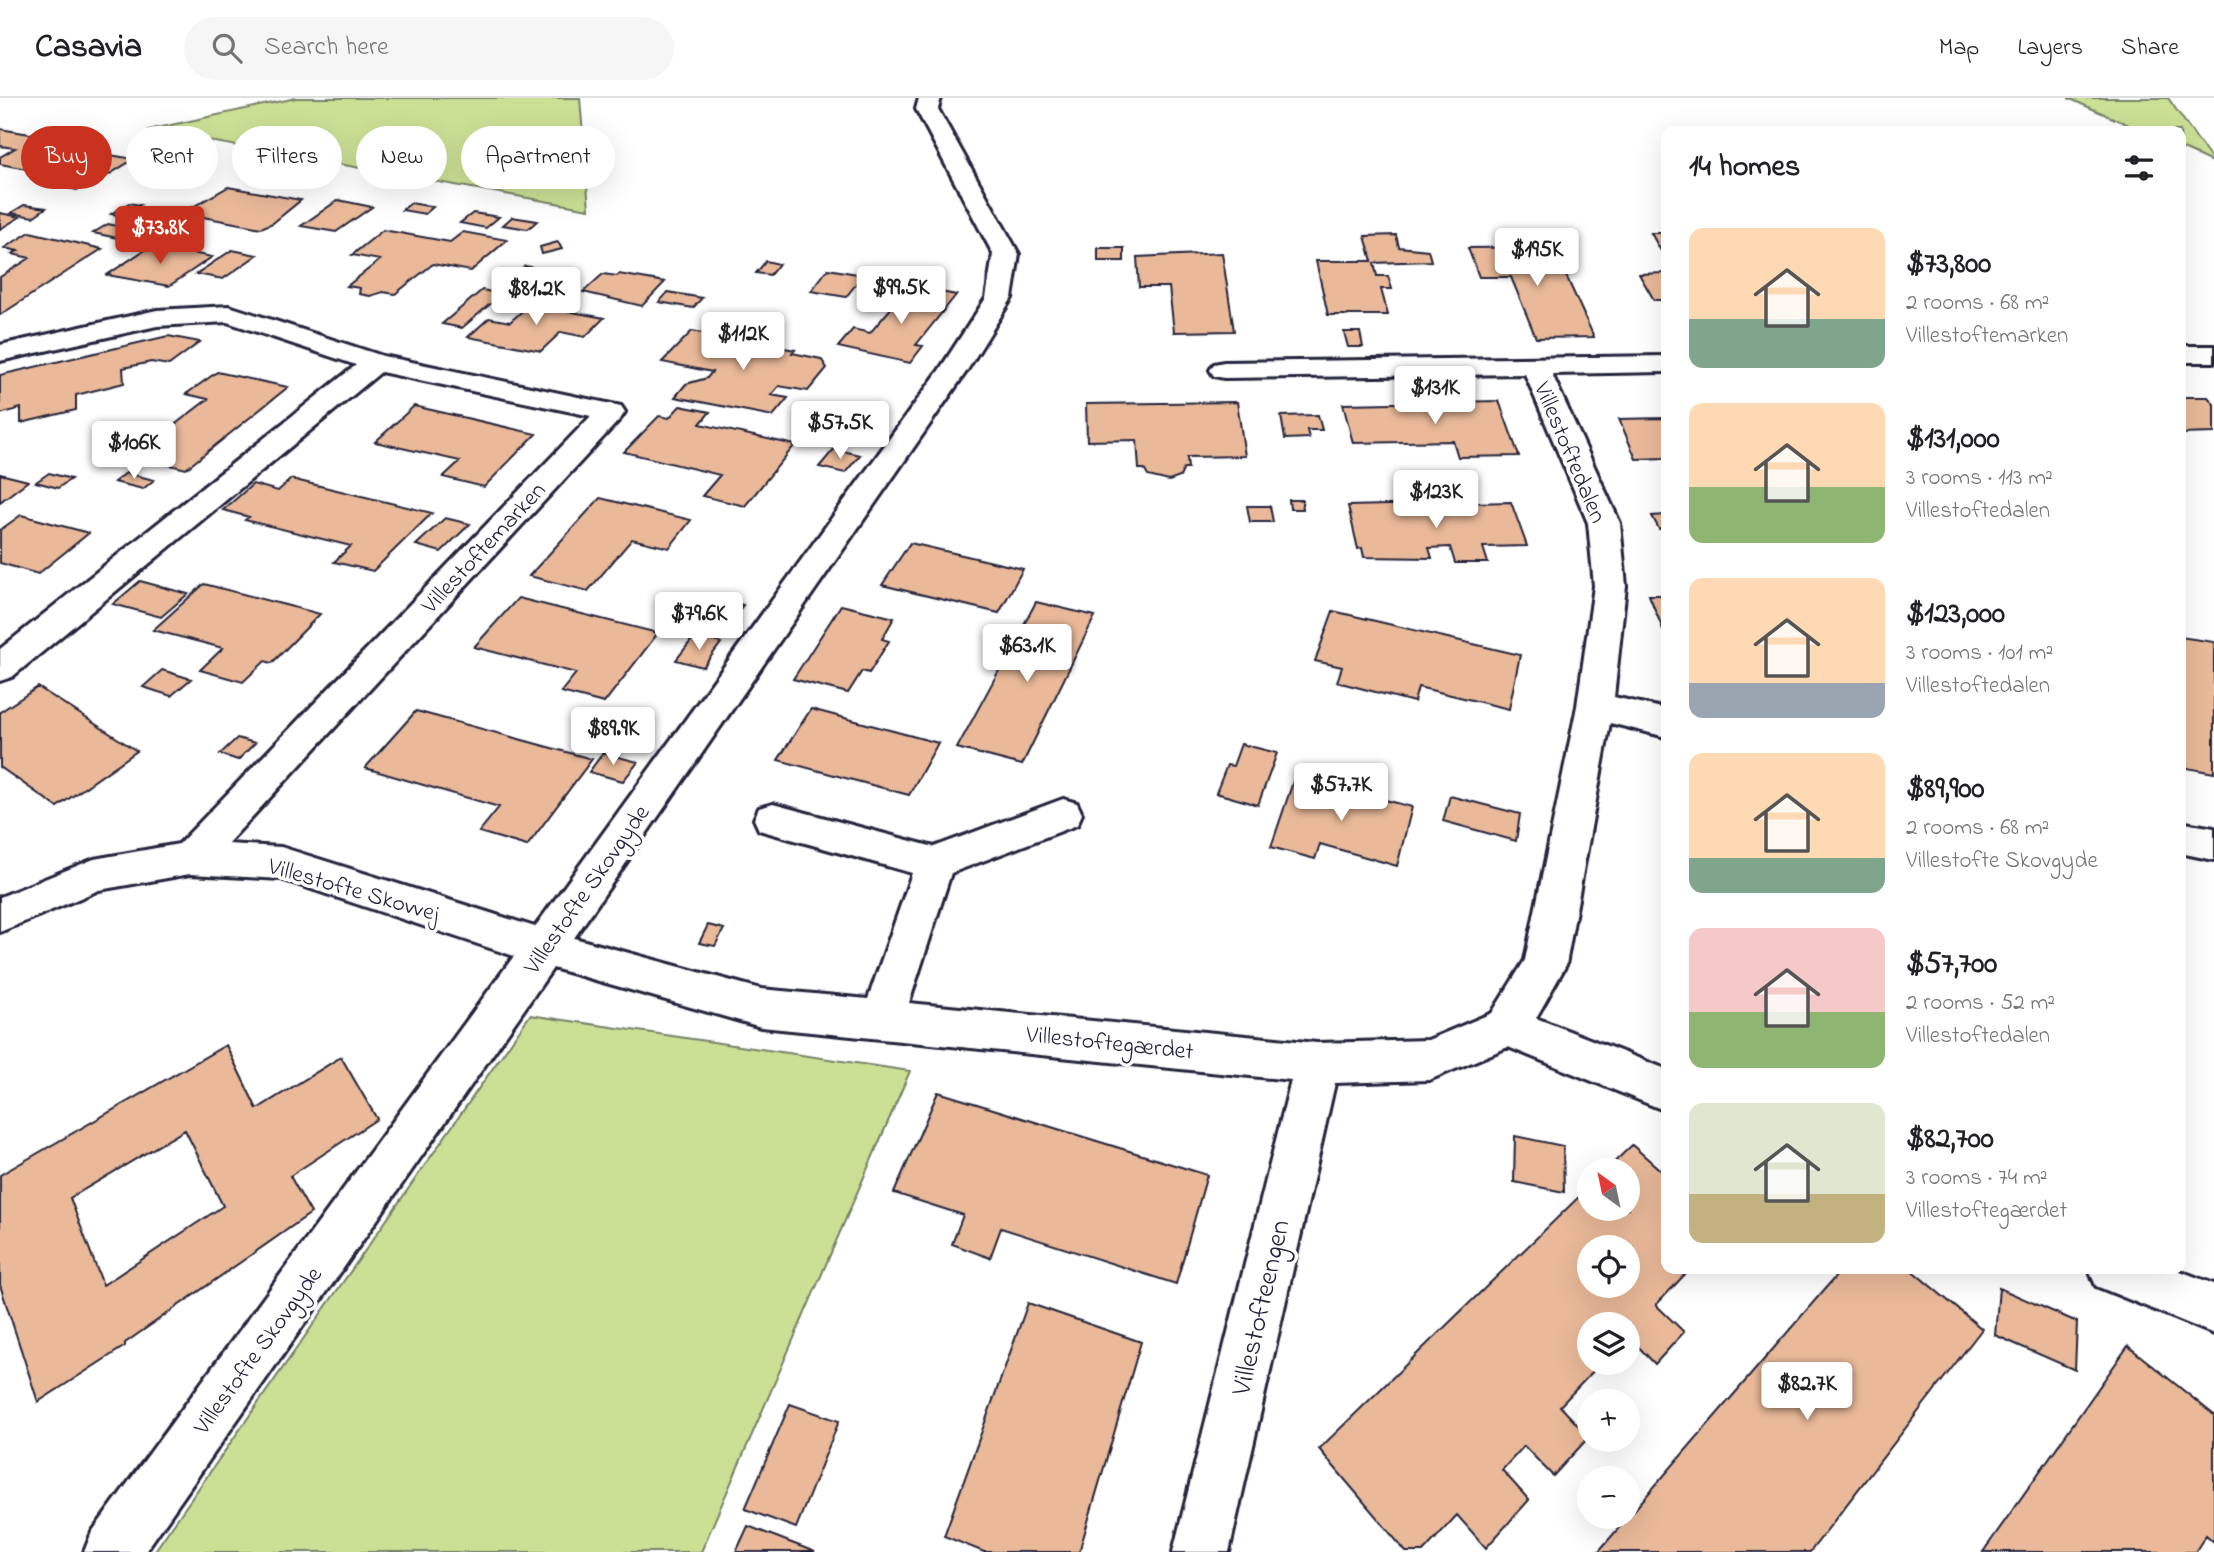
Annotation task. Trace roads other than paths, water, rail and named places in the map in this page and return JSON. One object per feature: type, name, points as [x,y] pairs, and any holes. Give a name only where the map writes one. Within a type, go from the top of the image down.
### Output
[{"type":"street","name":"Villestofte Skovgyde","points":[[112,1552],[952,372],[999,298],[1006,254],[927,109],[930,98]]},
{"type":"street","name":"Villestoftemarken","points":[[0,353],[157,318],[229,314],[376,363],[611,412],[190,858]]},
{"type":"street","points":[[2186,355],[2214,354]]},
{"type":"street","points":[[0,668],[376,363]]},
{"type":"street","name":"Villestoftedalen","points":[[1224,370],[1661,364]]},
{"type":"street","name":"Villestoftedalen","points":[[1507,1027],[1545,965],[1595,706],[1610,586],[1604,523],[1535,366]]},
{"type":"street","points":[[1595,706],[1661,722]]},
{"type":"street","points":[[773,819],[935,863],[1063,814]]},
{"type":"street","points":[[2186,838],[2214,844]]},
{"type":"street","name":"Villestofte Skovvej","points":[[0,915],[94,875],[190,858],[281,863],[544,948]]},
{"type":"street","points":[[882,1020],[935,863]]},
{"type":"street","name":"Villestoftegærdet","points":[[544,948],[761,1007],[1317,1063],[1429,1060],[1507,1027]]},
{"type":"street","points":[[1507,1027],[1661,1088]]},
{"type":"street","name":"Villestofteengen","points":[[1201,1552],[1317,1063]]},
{"type":"street","points":[[2126,1274],[2214,1309]]}]
